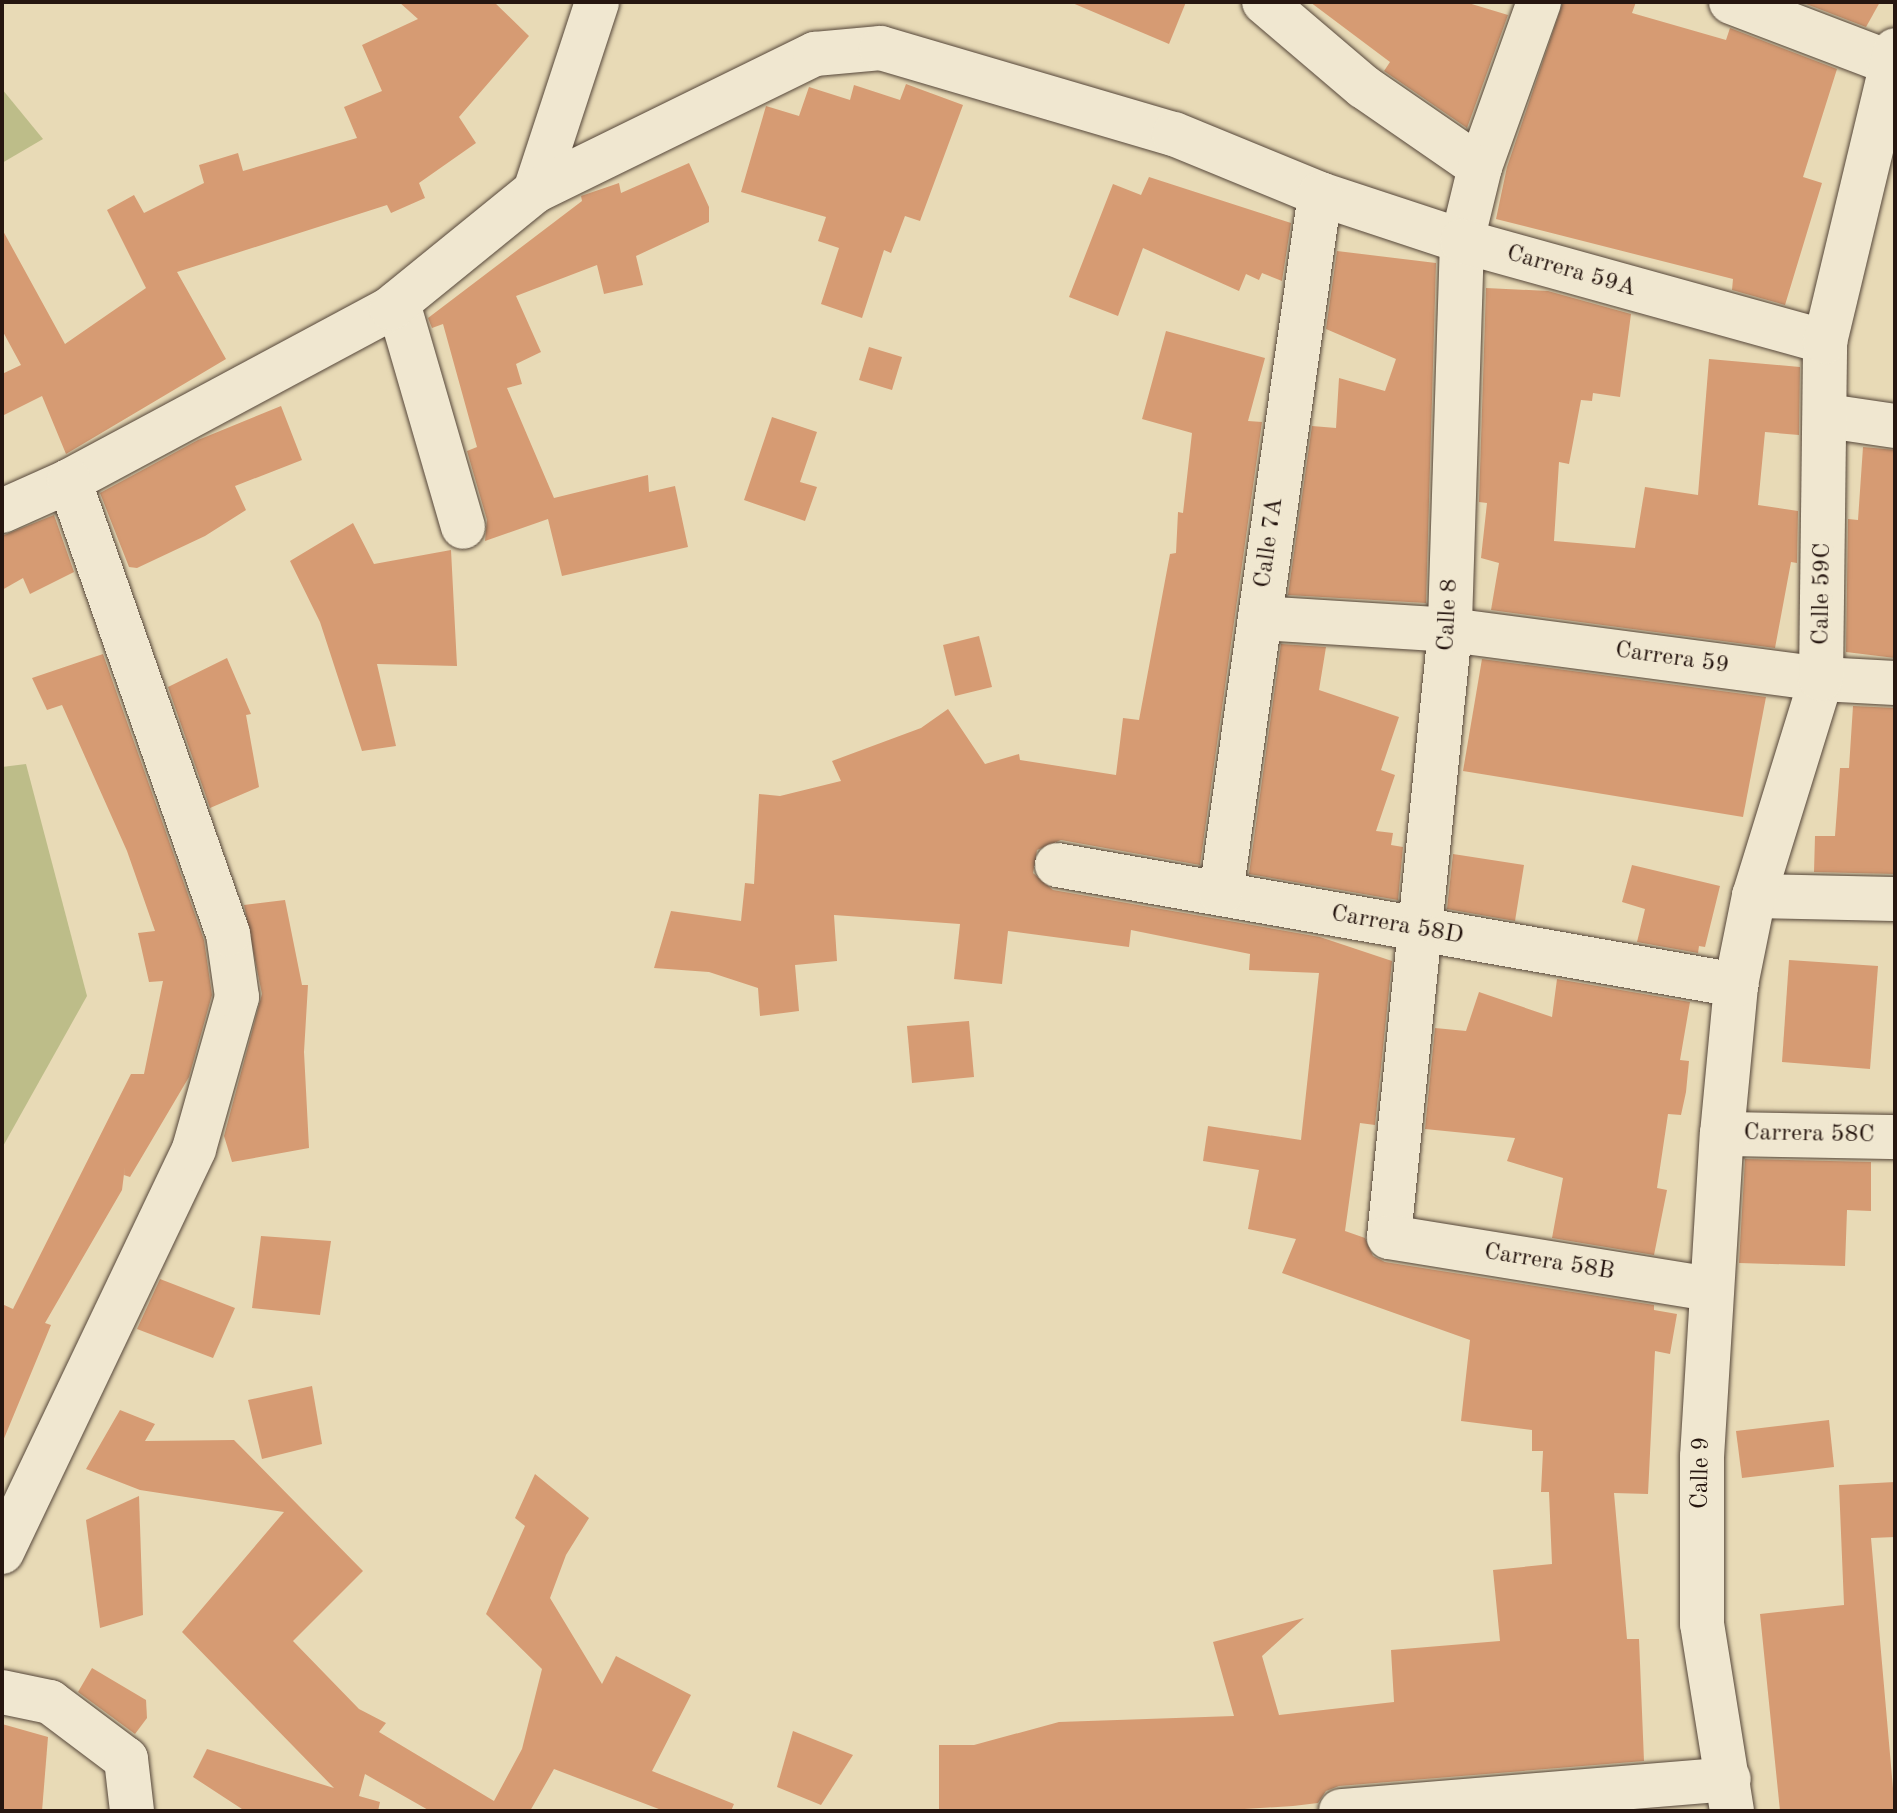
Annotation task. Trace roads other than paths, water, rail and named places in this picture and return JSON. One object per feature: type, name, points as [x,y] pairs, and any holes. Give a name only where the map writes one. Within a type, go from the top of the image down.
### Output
[{"type":"street","points":[[535,191],[597,2]]},
{"type":"street","points":[[1264,2],[1364,87],[1480,167]]},
{"type":"street","name":"Calle 8","points":[[1389,1237],[1450,630],[1462,241],[1480,167],[1539,2]]},
{"type":"street","points":[[1731,2],[1892,56]]},
{"type":"street","name":"Carrera 59A","points":[[2,511],[69,481],[398,303],[535,191],[815,54],[881,48],[1174,134],[1320,194],[1462,241],[1825,342]]},
{"type":"street","name":"Calle 59C","points":[[1722,1134],[1736,985],[1754,896],[1821,679],[1827,416],[1825,342],[1892,56]]},
{"type":"street","name":"Calle 7A","points":[[1221,893],[1320,194]]},
{"type":"street","points":[[398,303],[463,527]]},
{"type":"street","points":[[1827,416],[1895,426]]},
{"type":"street","points":[[2,1552],[194,1149],[237,997],[228,934],[69,481]]},
{"type":"street","name":"Carrera 59","points":[[1260,618],[1450,630],[1821,679],[1895,683]]},
{"type":"street","name":"Carrera 58D","points":[[1057,865],[1418,931],[1577,954],[1736,985]]},
{"type":"street","points":[[1754,896],[1895,899]]},
{"type":"street","name":"Carrera 58C","points":[[1722,1134],[1895,1137]]},
{"type":"street","name":"Calle 9","points":[[1722,1134],[1702,1457],[1702,1624],[1730,1795]]},
{"type":"street","name":"Carrera 58B","points":[[1389,1237],[1710,1289]]},
{"type":"street","points":[[2,1692],[50,1702],[126,1759],[132,1811]]},
{"type":"street","points":[[1345,1811],[1730,1795]]}]
